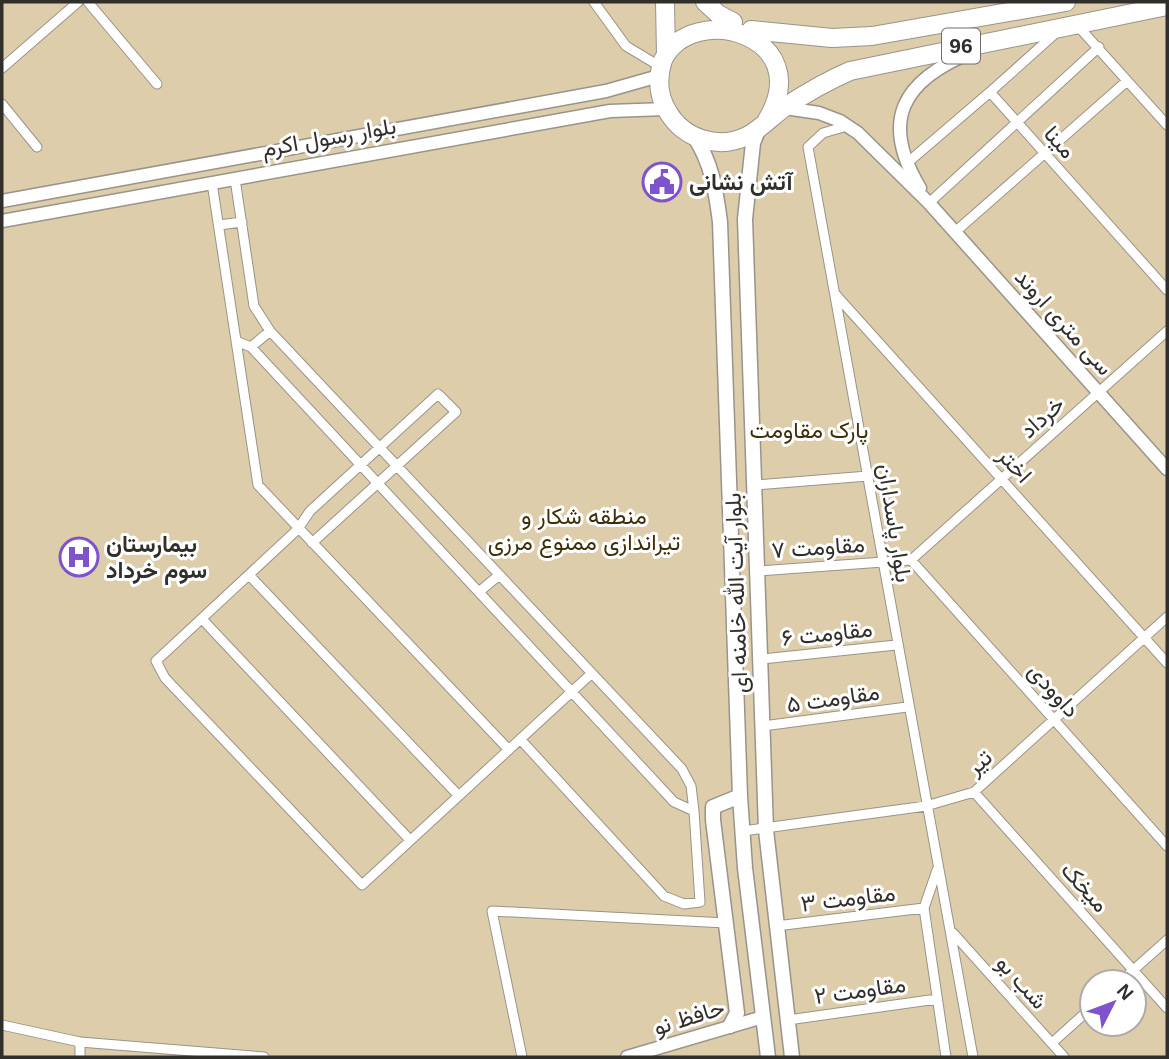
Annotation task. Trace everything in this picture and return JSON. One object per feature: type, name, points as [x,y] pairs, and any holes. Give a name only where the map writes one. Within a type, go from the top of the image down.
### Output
[{"type":"highway","points":[[665,2],[662,66],[666,109],[673,120],[694,136]]},
{"type":"highway","name":"96","points":[[705,2],[718,14],[744,27],[774,56],[780,89],[763,124]]},
{"type":"highway","name":"96","points":[[662,66],[675,41],[695,27],[720,21],[744,27],[832,38],[872,36],[1066,2]]},
{"type":"highway","name":"96","points":[[694,136],[721,142],[735,141],[785,108],[850,71],[1167,6]]},
{"type":"main road","points":[[929,203],[906,164],[899,135],[899,116],[905,101],[916,87],[946,63],[1010,37]]},
{"type":"main road","name":"بلوار رسول اکرم","points":[[2,201],[606,91],[662,66]]},
{"type":"main road","points":[[785,108],[819,113],[847,126],[929,203]]},
{"type":"main road","name":"بلوار رسول اکرم","points":[[2,221],[610,111],[666,109]]},
{"type":"main road","name":"بلوار آیت الله خامنه ای","points":[[763,124],[753,144],[745,219],[766,830],[792,1057]]},
{"type":"main road","name":"بلوار آیت الله خامنه ای","points":[[694,136],[705,152],[715,181],[720,222],[740,796],[768,1057]]},
{"type":"main road","points":[[183,168],[186,187]]},
{"type":"main road","name":"سی متری اروند","points":[[929,203],[1167,469]]},
{"type":"main road","points":[[730,1026],[737,1013],[713,807],[740,796]]},
{"type":"main road","name":"حافظ نو","points":[[627,1057],[763,1017]]},
{"type":"street","points":[[2,68],[78,2]]},
{"type":"street","points":[[88,2],[157,85]]},
{"type":"street","points":[[594,2],[626,46],[662,66]]},
{"type":"street","points":[[906,164],[1070,25],[1099,47],[1167,125]]},
{"type":"street","points":[[929,203],[1099,47]]},
{"type":"street","points":[[955,232],[1127,81]]},
{"type":"street","name":"مینا","points":[[990,92],[1167,290]]},
{"type":"street","points":[[2,104],[37,147]]},
{"type":"street","name":"بلوار پاسداران","points":[[847,126],[823,133],[808,147],[907,707],[937,869],[952,931],[973,1057]]},
{"type":"street","points":[[235,179],[254,306],[270,331],[682,769],[691,786],[700,902],[684,904],[664,896],[520,738]]},
{"type":"street","points":[[212,183],[258,485],[509,750]]},
{"type":"street","points":[[219,225],[242,222]]},
{"type":"street","name":"اختر","points":[[834,292],[1167,663]]},
{"type":"street","points":[[251,348],[270,331]]},
{"type":"street","name":"خرداد","points":[[912,560],[1167,331]]},
{"type":"street","points":[[236,341],[251,348],[674,802],[694,811]]},
{"type":"street","points":[[312,543],[456,412],[438,394],[310,511],[298,529],[156,662],[165,678],[362,885],[591,674]]},
{"type":"street","points":[[755,485],[868,476]]},
{"type":"street","name":"مقاومت ۷","points":[[758,571],[912,560]]},
{"type":"street","name":"داوودی","points":[[912,560],[1167,846]]},
{"type":"street","points":[[248,575],[458,795]]},
{"type":"street","points":[[480,591],[498,576]]},
{"type":"street","name":"تیر","points":[[743,831],[766,830],[926,806],[974,792],[1167,617]]},
{"type":"street","points":[[202,619],[410,839]]},
{"type":"street","name":"مقاومت ۶","points":[[762,659],[896,645]]},
{"type":"street","name":"مقاومت ۵","points":[[763,726],[907,707]]},
{"type":"street","name":"میخک","points":[[974,792],[1131,968]]},
{"type":"street","name":"بلوار پاسداران","points":[[937,869],[924,908],[946,1057]]},
{"type":"street","name":"مقاومت ۳","points":[[776,926],[924,908]]},
{"type":"street","points":[[522,1057],[492,911],[726,923]]},
{"type":"street","name":"شب بو","points":[[952,931],[1064,1057]]},
{"type":"street","points":[[1135,968],[1167,940]]},
{"type":"street","name":"میخک","points":[[1148,987],[1167,1008]]},
{"type":"street","name":"مقاومت ۲","points":[[788,1020],[937,999]]},
{"type":"street","points":[[1052,1043],[1078,1020]]},
{"type":"street","points":[[2,1025],[80,1042],[264,1057]]},
{"type":"street","points":[[80,1042],[80,1057]]},
{"type":"green space","name":"منطقه شکار و تیراندازی ممنوع مرزی","points":[[2,2],[1167,2],[1167,1057],[2,1057]]},
{"type":"place","name":"آتش نشانی","points":[[662,182]]},
{"type":"place","name":"بیمارستان سوم خرداد","points":[[79,557]]},
{"type":"park label","name":"پارک مقاومت","points":[[809,430]]}]
